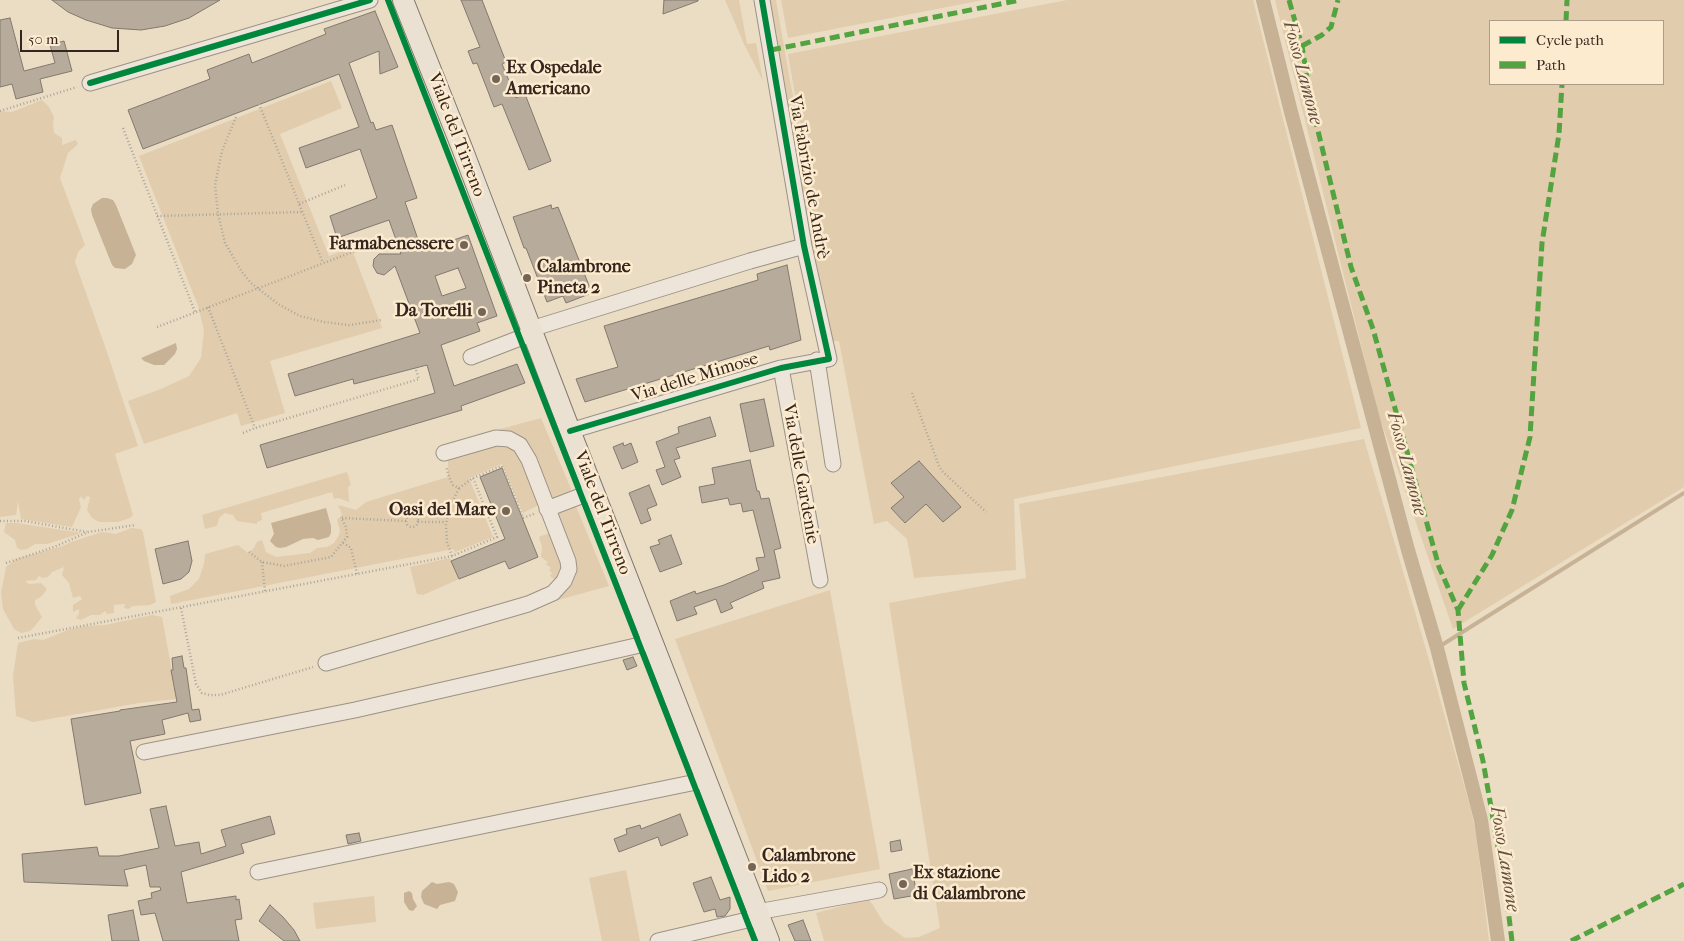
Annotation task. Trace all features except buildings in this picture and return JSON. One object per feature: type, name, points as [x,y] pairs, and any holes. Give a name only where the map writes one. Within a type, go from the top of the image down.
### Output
[{"type":"main road","name":"Viale del Tirreno","points":[[403,0],[769,941]]},
{"type":"street","points":[[90,83],[370,0]]},
{"type":"street","name":"Via Fabrizio de Andrè","points":[[762,0],[823,359],[833,464]]},
{"type":"street","name":"Via Fabrizio de Andrè","points":[[471,356],[532,331],[750,261],[804,246]]},
{"type":"street","name":"Via delle Mimose","points":[[570,431],[781,368],[823,359]]},
{"type":"street","name":"Via delle Gardenie","points":[[781,368],[820,580]]},
{"type":"street","points":[[326,663],[528,604],[553,593],[564,581],[569,569],[568,561],[526,454],[520,445],[509,439],[496,438],[444,453]]},
{"type":"street","points":[[547,509],[594,491]]},
{"type":"street","points":[[144,752],[355,710],[653,642]]},
{"type":"street","points":[[258,872],[706,780]]},
{"type":"street","points":[[658,941],[758,914],[879,890]]},
{"type":"path","points":[[0,111],[90,83]]},
{"type":"path","points":[[259,104],[324,263]]},
{"type":"path","points":[[236,117],[228,132],[217,168],[215,185],[218,214],[225,243],[242,272],[278,304],[300,316],[324,322],[349,325],[382,320]]},
{"type":"path","points":[[123,128],[195,312]]},
{"type":"path","points":[[299,204],[345,185]]},
{"type":"path","points":[[157,216],[303,212]]},
{"type":"path","points":[[157,327],[371,245]]},
{"type":"path","points":[[208,307],[255,428]]},
{"type":"path","points":[[243,433],[419,379],[416,370]]},
{"type":"path","points":[[912,393],[942,471],[986,512]]},
{"type":"path","points":[[920,432],[926,431]]},
{"type":"path","points":[[444,453],[449,477],[453,485],[459,488]]},
{"type":"path","points":[[452,556],[447,542],[446,522],[448,511],[459,488],[473,478],[502,466],[523,518],[547,509]]},
{"type":"path","points":[[18,638],[452,556],[497,537],[473,478]]},
{"type":"path","points":[[406,521],[407,517],[412,515],[416,517],[418,522]]},
{"type":"path","points":[[249,552],[262,562],[284,566],[326,559],[335,554],[347,537],[347,531],[341,518],[406,521]]},
{"type":"path","points":[[0,521],[25,521],[88,532]]},
{"type":"path","points":[[406,521],[410,527],[418,522],[446,522]]},
{"type":"path","points":[[6,562],[54,547],[88,532],[136,525]]},
{"type":"path","points":[[343,543],[351,548],[357,574]]},
{"type":"path","points":[[262,562],[265,591]]},
{"type":"path","points":[[181,608],[196,684],[202,693],[220,695],[326,663]]},
{"type":"shaded area","points":[[725,0],[739,0],[747,44],[756,43],[763,81],[744,44]]},
{"type":"shaded area","points":[[765,0],[776,0],[807,165],[788,54],[1067,0],[1253,0],[1361,428],[1014,499],[1016,570],[914,578],[907,539],[887,521],[874,524],[839,341],[833,341],[828,337]]},
{"type":"shaded area","points":[[781,0],[983,0],[788,38]]},
{"type":"shaded area","points":[[1275,0],[1684,0],[1684,487],[1453,629],[1378,413]]},
{"type":"shaded area","points":[[331,81],[342,108],[280,134],[329,256],[351,247],[382,328],[270,361],[285,413],[241,426],[237,413],[144,444],[128,401],[189,376],[201,358],[204,330],[198,306],[139,156]]},
{"type":"shaded area","points":[[42,100],[49,107],[54,117],[54,133],[62,138],[62,145],[76,140],[78,144],[68,153],[60,178],[85,245],[78,252],[75,262],[138,446],[115,454],[133,515],[118,522],[99,522],[92,518],[87,510],[90,497],[87,496],[84,500],[81,496],[79,500],[81,507],[72,527],[21,519],[18,501],[16,515],[0,517],[0,111],[12,112]]},
{"type":"shaded area","points":[[102,198],[113,200],[116,205],[136,255],[132,264],[125,269],[115,268],[112,265],[92,215],[91,209],[93,204]]},
{"type":"shaded area","points":[[176,343],[177,349],[175,354],[164,365],[154,365],[141,358]]},
{"type":"shaded area","points":[[541,418],[571,489],[570,493],[559,498],[552,498],[530,450],[493,431]]},
{"type":"shaded area","points":[[1364,439],[1471,810],[1476,834],[1489,941],[824,941],[816,913],[869,899],[884,923],[905,938],[919,937],[940,928],[889,603],[1026,578],[1019,504]]},
{"type":"shaded area","points":[[503,444],[519,452],[540,504],[523,513],[502,464],[469,478],[493,537],[455,552],[453,549],[171,604],[170,596],[189,589],[199,579],[205,554],[238,545],[248,553],[257,542],[262,540],[266,552],[276,557],[310,553],[317,548],[327,547],[334,543],[339,535],[337,519],[342,514],[338,505],[356,510],[366,502],[448,477],[448,459]]},
{"type":"shaded area","points":[[347,472],[351,485],[348,487],[349,502],[338,498],[334,499],[332,492],[261,513],[262,520],[257,522],[257,524],[237,521],[233,515],[225,513],[219,518],[217,526],[205,529],[202,515]]},
{"type":"shaded area","points":[[575,504],[609,586],[547,603],[564,592],[558,512]]},
{"type":"shaded area","points":[[326,508],[331,526],[329,537],[318,540],[313,538],[303,539],[280,548],[270,541],[274,534],[271,523]]},
{"type":"shaded area","points":[[6,523],[82,533],[47,544],[35,544],[21,550],[17,548],[15,540],[4,532]]},
{"type":"shaded area","points":[[131,528],[141,529],[143,532],[156,602],[150,605],[133,606],[128,609],[124,608],[125,604],[114,605],[114,613],[107,614],[105,611],[100,615],[91,615],[81,620],[76,618],[79,614],[79,609],[73,612],[73,605],[82,599],[80,596],[73,598],[69,583],[62,575],[64,567],[52,572],[48,577],[42,578],[39,576],[36,580],[25,581],[29,584],[41,583],[47,589],[42,596],[35,600],[35,605],[42,617],[30,631],[21,633],[14,629],[3,609],[1,593],[6,567],[16,559],[63,546],[102,532],[116,534]]},
{"type":"shaded area","points":[[552,532],[564,565],[555,583],[554,579],[550,576],[552,573],[549,570],[551,568],[546,564],[548,562],[541,557],[542,547],[539,537]]},
{"type":"shaded area","points":[[450,558],[459,579],[423,595],[417,594],[410,567]]},
{"type":"shaded area","points":[[830,590],[880,869],[768,891],[675,639]]},
{"type":"shaded area","points":[[152,615],[162,617],[177,699],[139,703],[33,722],[16,716],[13,676],[18,643],[34,639],[43,640],[68,630],[85,626],[105,625]]},
{"type":"shaded area","points":[[626,870],[640,941],[602,941],[589,878]]},
{"type":"shaded area","points":[[432,882],[437,884],[449,882],[454,884],[458,892],[455,901],[440,905],[437,909],[424,904],[421,897],[422,891]]},
{"type":"shaded area","points":[[409,891],[412,893],[417,906],[413,911],[409,910],[404,902],[404,893]]},
{"type":"shaded area","points":[[374,896],[376,922],[316,929],[313,903]]},
{"type":"waterway","name":"Fosso Lamone","points":[[1263,0],[1291,112],[1408,550],[1437,648],[1481,820],[1498,941]]},
{"type":"waterway","points":[[1437,648],[1684,493]]},
{"type":"marked path","points":[[771,50],[1020,0]]},
{"type":"marked path","points":[[1289,0],[1302,46],[1311,102],[1351,267],[1373,329],[1439,567],[1458,610],[1464,683],[1483,761],[1506,893],[1512,941]]},
{"type":"marked path","points":[[1302,46],[1322,35],[1331,27],[1338,0]]},
{"type":"marked path","points":[[1566,20],[1567,0]]},
{"type":"marked path","points":[[1458,610],[1492,555],[1512,510],[1530,437],[1542,243],[1559,134],[1562,85]]},
{"type":"marked path","points":[[1571,941],[1684,884]]},
{"type":"cycle path","points":[[90,83],[370,0]]},
{"type":"cycle path","points":[[388,0],[755,941]]},
{"type":"cycle path","points":[[570,431],[781,368],[829,359],[804,246],[762,0]]},
{"type":"place","name":"Ex Ospedale Americano","points":[[496,79]]},
{"type":"place","name":"Farmabenessere","points":[[464,245]]},
{"type":"place","name":"Calambrone Pineta 2","points":[[527,278]]},
{"type":"place","name":"Da Torelli","points":[[482,312]]},
{"type":"place","name":"Oasi del Mare","points":[[506,511]]},
{"type":"place","name":"Calambrone Lido 2","points":[[752,867]]},
{"type":"place","name":"Ex stazione di Calambrone","points":[[903,884]]}]
